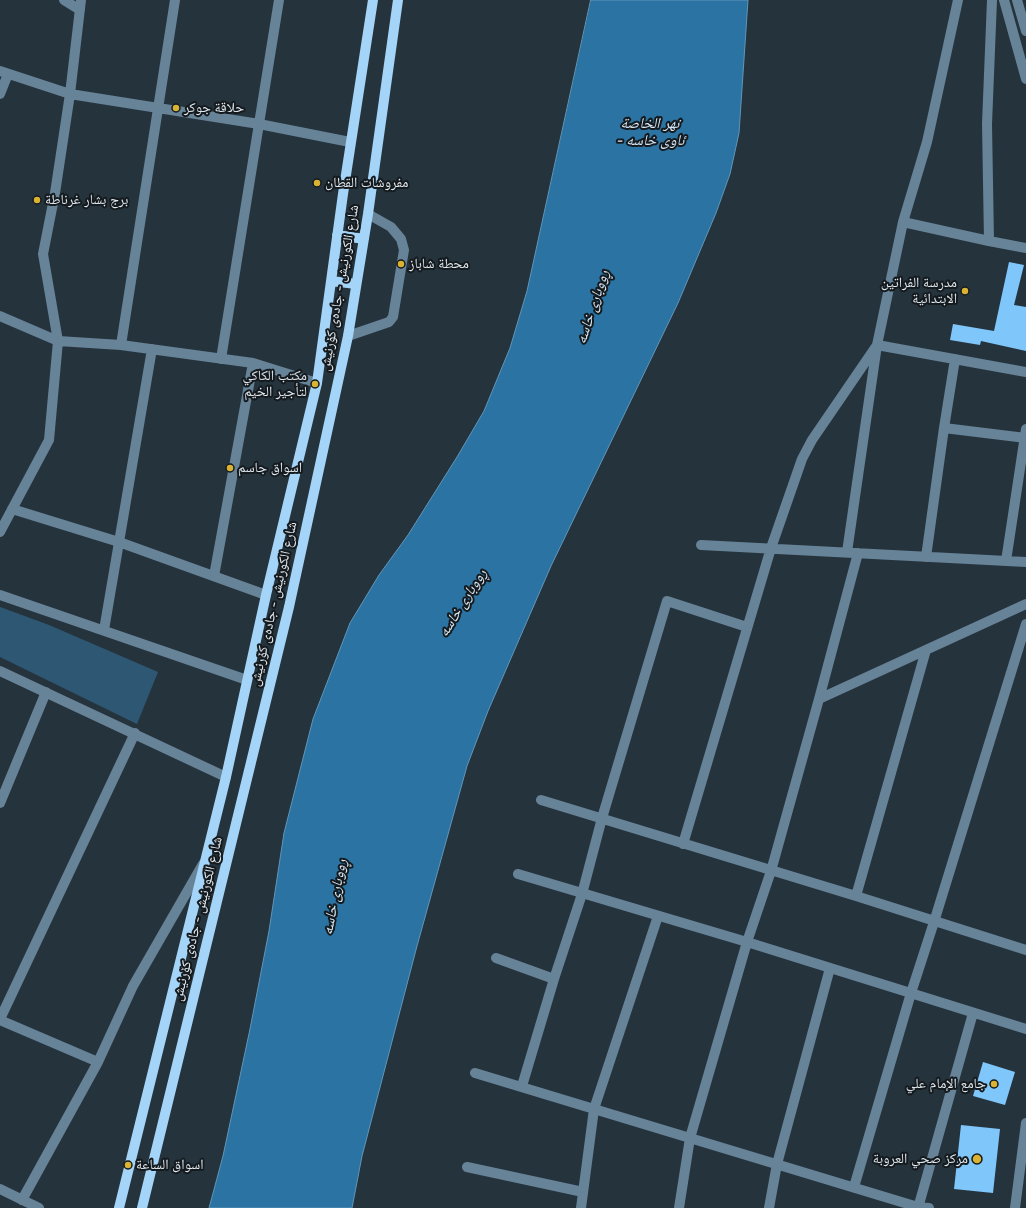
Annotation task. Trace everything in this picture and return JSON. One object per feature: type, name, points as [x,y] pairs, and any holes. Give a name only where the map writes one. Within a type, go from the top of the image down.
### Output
[{"type":"main road","name":"شارع الكورنيش - جادەی کۆرنیش","points":[[120,1208],[139,1126],[207,857],[266,595],[317,383],[350,142],[372,0]]},
{"type":"main road","name":"شارع الكورنيش - جادەی کۆرنیش","points":[[142,1208],[289,607],[348,336],[368,214],[398,0]]},
{"type":"main road","points":[[337,235],[364,239]]},
{"type":"main road","points":[[331,281],[356,284]]},
{"type":"street","points":[[0,532],[49,440],[58,341],[43,254],[55,193],[70,94],[80,5],[64,0]]},
{"type":"street","points":[[121,345],[157,107],[175,0]]},
{"type":"street","points":[[221,359],[279,0]]},
{"type":"street","points":[[847,552],[877,345],[903,222],[927,142],[958,0]]},
{"type":"street","points":[[989,241],[987,124],[992,0]]},
{"type":"street","points":[[1004,0],[1026,79]]},
{"type":"street","points":[[1021,4],[1026,31]]},
{"type":"street","points":[[0,94],[4,72],[70,94],[259,124],[350,142]]},
{"type":"street","points":[[348,336],[389,322],[393,317],[404,250],[401,239],[390,227],[368,214]]},
{"type":"street","points":[[903,222],[1026,248]]},
{"type":"street","points":[[0,316],[58,341],[121,345],[253,363],[317,383]]},
{"type":"street","points":[[877,345],[1026,372]]},
{"type":"street","points":[[683,844],[771,548],[806,453],[812,440],[877,345]]},
{"type":"street","points":[[104,630],[152,349]]},
{"type":"street","points":[[926,557],[955,359]]},
{"type":"street","points":[[214,576],[253,363]]},
{"type":"street","points":[[944,428],[1026,435],[1006,561]]},
{"type":"street","points":[[12,509],[119,542],[266,595]]},
{"type":"street","points":[[701,544],[1026,562]]},
{"type":"street","points":[[679,1208],[690,1138],[748,942],[772,871],[858,553]]},
{"type":"street","points":[[0,595],[247,680]]},
{"type":"street","points":[[522,1086],[554,979],[582,894],[602,818],[666,601],[747,627]]},
{"type":"street","points":[[819,699],[1026,604]]},
{"type":"street","points":[[854,1187],[911,993],[1026,624]]},
{"type":"street","points":[[856,896],[926,650]]},
{"type":"street","points":[[0,670],[226,777]]},
{"type":"street","points":[[0,803],[46,692]]},
{"type":"street","points":[[98,1062],[0,1020],[4,1003],[135,733]]},
{"type":"street","points":[[541,800],[856,896],[1026,950]]},
{"type":"street","points":[[22,1200],[98,1062],[133,986],[207,857]]},
{"type":"street","points":[[518,874],[748,942],[1026,1029]]},
{"type":"street","points":[[581,1208],[594,1109],[658,916]]},
{"type":"street","points":[[496,958],[554,979]]},
{"type":"street","points":[[769,1208],[776,1164],[830,968]]},
{"type":"street","points":[[918,1207],[973,1013]]},
{"type":"street","points":[[475,1073],[918,1207],[929,1208]]},
{"type":"street","points":[[1015,1208],[1026,1123]]},
{"type":"street","points":[[467,1167],[583,1192]]},
{"type":"street","points":[[0,1189],[39,1208]]},
{"type":"shaded area","points":[[0,607],[49,625],[158,672],[137,724],[0,657]]},
{"type":"water","name":"نهر الخاصة - ئاوی خاسە","points":[[591,0],[748,0],[739,133],[730,174],[716,213],[678,303],[551,566],[488,711],[467,766],[417,946],[362,1156],[352,1208],[209,1208],[223,1156],[250,1029],[269,931],[284,833],[313,719],[350,623],[379,575],[408,535],[484,411],[510,348],[527,291]]},
{"type":"building","points":[[1009,262],[1024,265],[1014,305],[1026,307],[1026,351],[981,341],[980,345],[950,340],[953,324],[994,331]]},
{"type":"building","name":"جامع الإمام علي","points":[[983,1062],[1015,1072],[1005,1105],[973,1096]]},
{"type":"building","name":"مركز صحي العروبة","points":[[961,1125],[1000,1129],[993,1193],[954,1189]]},
{"type":"place","name":"حلاقة جوكر","points":[[176,108]]},
{"type":"place","name":"مفروشات القطان","points":[[317,183]]},
{"type":"place","name":"برج بشار غرناطة","points":[[37,200]]},
{"type":"place","name":"محطة شاباز","points":[[401,264]]},
{"type":"place","name":"مدرسة الفراتين الابتدائية","points":[[965,291]]},
{"type":"place","name":"مكتب الكاكي لتأجير الخيم","points":[[315,384]]},
{"type":"place","name":"اسواق جاسم","points":[[230,468]]},
{"type":"place","name":"جامع الإمام علي","points":[[994,1084]]},
{"type":"place","name":"مركز صحي العروبة","points":[[977,1159]]},
{"type":"place","name":"اسواق الساعة","points":[[128,1165]]},
{"type":"water label","name":"ڕووباری خاسە","points":[[593,307]]},
{"type":"water label","name":"ڕووباری خاسە","points":[[463,603]]},
{"type":"water label","name":"ڕووباری خاسە","points":[[335,897]]}]
